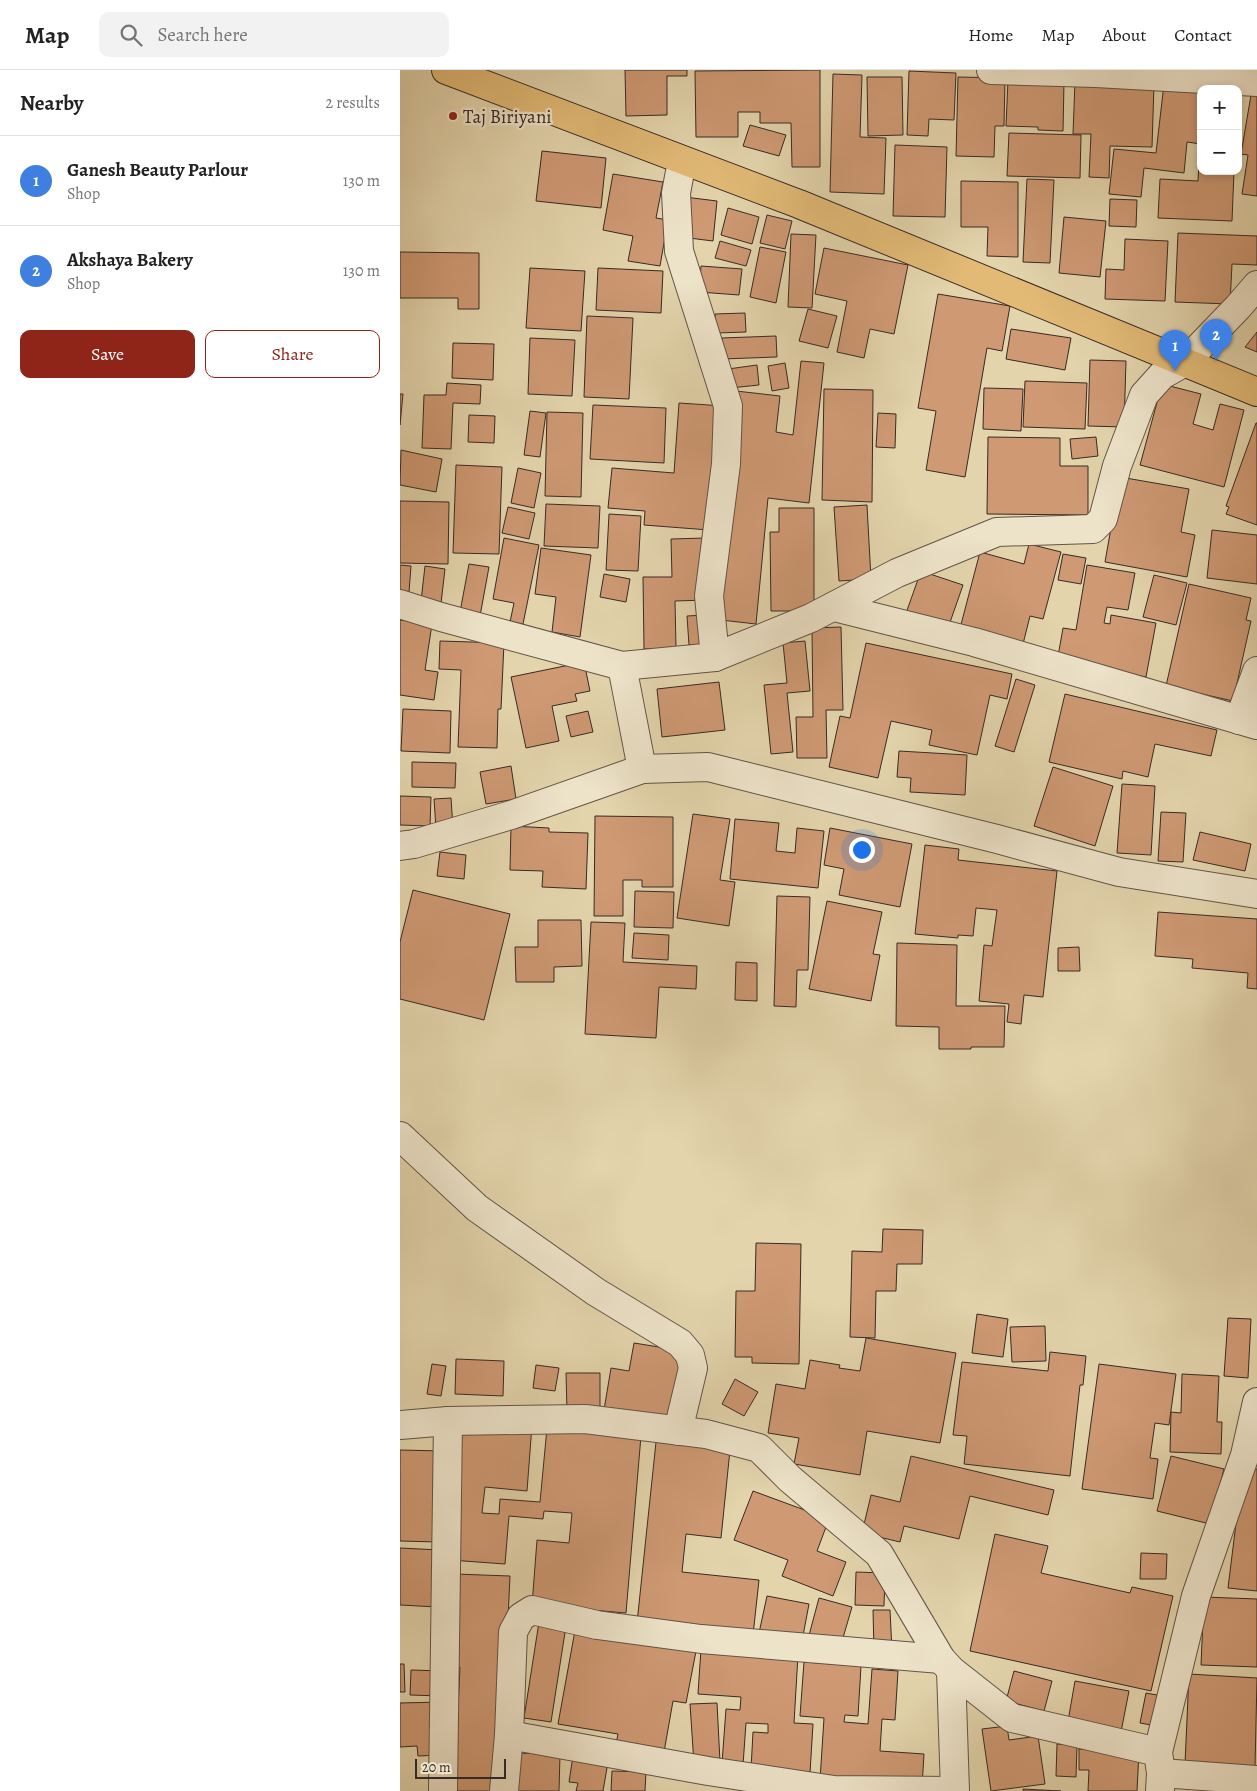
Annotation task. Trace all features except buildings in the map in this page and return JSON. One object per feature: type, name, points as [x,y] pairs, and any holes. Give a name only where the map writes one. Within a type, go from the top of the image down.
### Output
[{"type":"main road","points":[[446,70],[799,204],[1257,392]]},
{"type":"street","points":[[991,70],[1096,73],[1257,82]]},
{"type":"street","points":[[682,161],[676,193],[679,251],[728,406],[726,464],[709,596],[715,657]]},
{"type":"street","points":[[400,604],[622,666],[715,657],[811,618],[897,573],[997,532],[1093,529],[1103,519],[1118,466],[1144,395],[1162,374],[1185,362],[1257,285]]},
{"type":"street","points":[[834,607],[974,642],[1248,723],[1257,671]]},
{"type":"street","points":[[622,666],[642,770]]},
{"type":"street","points":[[400,846],[414,844],[511,815],[642,770],[708,767],[997,839],[1119,872],[1257,894]]},
{"type":"street","points":[[400,1136],[477,1208],[596,1292],[680,1343],[690,1355],[693,1368],[678,1431]]},
{"type":"street","points":[[1160,1772],[1196,1596],[1251,1457],[1257,1402]]},
{"type":"street","points":[[400,1425],[448,1421],[585,1419],[706,1434],[759,1448],[790,1479],[879,1554],[946,1664],[1012,1718],[1160,1772],[1257,1780]]},
{"type":"street","points":[[443,1791],[448,1421]]},
{"type":"street","points":[[504,1791],[509,1735],[513,1632],[521,1617],[532,1610],[597,1625],[701,1639],[946,1664]]},
{"type":"street","points":[[509,1735],[708,1772],[834,1790],[955,1791],[946,1664]]},
{"type":"place","name":"Taj Biriyani","points":[[453,116]]},
{"type":"place","name":"Akshaya Bakery","points":[[1216,360]]},
{"type":"place","name":"Ganesh Beauty Parlour","points":[[1175,371]]}]
